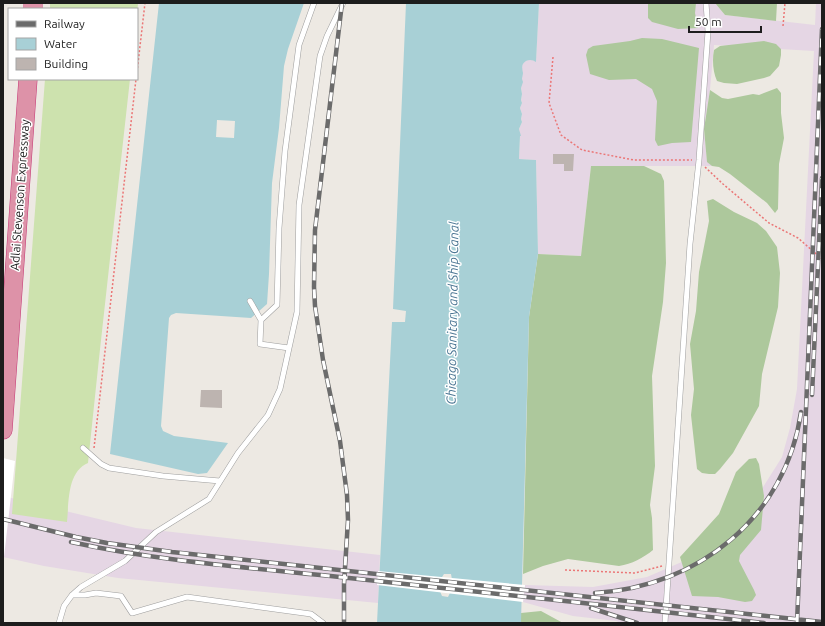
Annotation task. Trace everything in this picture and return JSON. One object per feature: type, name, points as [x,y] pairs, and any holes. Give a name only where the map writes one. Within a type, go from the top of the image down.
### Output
[{"type":"highway","name":"Adlai Stevenson Expressway","points":[[3,430],[28,80]]},
{"type":"lane","points":[[261,320],[277,305],[279,228],[286,151],[299,45],[314,3]]},
{"type":"lane","points":[[59,623],[64,606],[72,595],[126,561],[156,532],[210,499],[238,453],[268,415],[280,389],[297,312],[299,205],[320,56],[327,36],[343,3]]},
{"type":"lane","points":[[665,623],[690,244],[699,160],[708,31],[706,3]]},
{"type":"lane","points":[[250,301],[261,320],[260,344],[289,348]]},
{"type":"lane","points":[[83,448],[93,458],[109,468],[163,476],[220,481]]},
{"type":"lane","points":[[72,595],[96,593],[121,596],[132,612],[187,597],[311,614],[323,623]]},
{"type":"path","points":[[138,63],[145,3]]},
{"type":"path","points":[[784,26],[785,3]]},
{"type":"path","points":[[553,57],[548,103],[561,135],[582,150],[634,160],[699,160],[723,184],[769,223],[798,238],[822,259]]},
{"type":"path","points":[[93,458],[136,80]]},
{"type":"path","points":[[822,381],[822,397]]},
{"type":"path","points":[[565,570],[635,573],[670,564]]},
{"type":"shaded area","points":[[539,3],[715,3],[725,15],[815,25],[816,3],[822,3],[822,623],[621,623],[616,621],[573,616],[523,602],[525,585],[593,587],[647,577],[691,558],[760,492],[782,457],[790,428],[797,389],[814,51],[714,45],[710,90],[704,129],[707,161],[712,166],[591,166],[581,256],[538,254],[536,160],[519,159],[519,129],[522,122],[520,108],[522,103],[522,65],[528,60],[536,61]]},
{"type":"shaded area","points":[[3,496],[136,528],[380,555],[378,603],[118,578],[44,566],[3,557]]},
{"type":"green space","points":[[50,3],[138,3],[138,8],[50,8]]},
{"type":"green space","points":[[648,3],[696,3],[695,13],[698,28],[678,29],[652,22],[648,18]]},
{"type":"green space","points":[[715,3],[777,3],[776,21],[725,15]]},
{"type":"green space","points":[[642,38],[662,39],[699,48],[691,142],[672,143],[658,146],[655,140],[657,101],[652,89],[636,79],[609,80],[590,74],[586,55],[588,49],[593,46]]},
{"type":"green space","points":[[764,41],[776,44],[781,49],[779,66],[770,76],[737,84],[717,81],[713,66],[714,50],[720,46]]},
{"type":"green space","points":[[45,80],[130,80],[88,463],[81,467],[76,473],[70,488],[67,522],[12,514]]},
{"type":"green space","points":[[777,88],[781,93],[781,113],[784,138],[779,164],[778,209],[775,213],[767,203],[730,174],[719,167],[712,166],[707,162],[704,129],[710,90],[722,98],[728,99],[753,94],[759,95]]},
{"type":"green space","points":[[591,166],[644,166],[661,174],[664,181],[666,263],[663,302],[652,376],[655,466],[650,505],[653,550],[637,560],[619,566],[568,559],[543,566],[523,574],[529,317],[538,254],[581,256]]},
{"type":"green space","points":[[713,199],[734,212],[757,223],[766,231],[777,247],[780,273],[778,307],[762,374],[759,406],[733,453],[715,474],[709,474],[702,473],[697,469],[691,415],[694,389],[690,344],[696,311],[699,272],[709,221],[707,201]]},
{"type":"green space","points":[[756,458],[759,464],[764,496],[761,530],[740,555],[739,561],[756,595],[752,601],[745,602],[718,597],[692,596],[680,557],[719,514],[736,472],[749,459]]},
{"type":"green space","points":[[541,611],[563,623],[521,623],[521,613]]},
{"type":"water","points":[[159,3],[304,3],[288,49],[284,66],[279,128],[272,183],[267,304],[251,318],[176,313],[171,315],[169,318],[161,426],[163,431],[174,436],[228,443],[207,473],[198,474],[110,454]],"holes":[[[217,120],[235,121],[234,138],[216,137]]]},
{"type":"water","name":"Chicago Sanitary and Ship Canal","points":[[406,3],[539,3],[536,62],[527,60],[522,66],[522,103],[520,108],[522,122],[519,129],[521,136],[519,159],[536,160],[538,254],[529,317],[521,623],[377,623],[392,322],[405,322],[406,311],[393,309]],"holes":[[[444,574],[451,574],[452,586],[448,597],[442,596],[440,587],[441,579]]]},
{"type":"pier","points":[[3,458],[15,461],[4,557],[3,557]]},
{"type":"pier","points":[[378,571],[525,585],[523,602],[377,585]]},
{"type":"building","points":[[553,154],[574,154],[573,171],[564,171],[564,164],[553,164]]},
{"type":"building","points":[[201,390],[222,390],[222,408],[200,407]]},
{"type":"railway","points":[[342,3],[315,230],[314,287],[315,306],[323,360],[340,441],[347,495],[348,520],[344,584],[344,623]]},
{"type":"railway","points":[[797,623],[822,29]]},
{"type":"railway","points":[[812,395],[822,178]]},
{"type":"railway","points":[[595,593],[633,588],[669,577],[701,561],[731,540],[756,514],[777,484],[792,450],[801,412]]},
{"type":"railway","points":[[3,519],[76,537],[172,552],[822,622]]},
{"type":"railway","points":[[71,542],[174,560],[764,623]]},
{"type":"railway","points":[[591,608],[637,623]]}]
